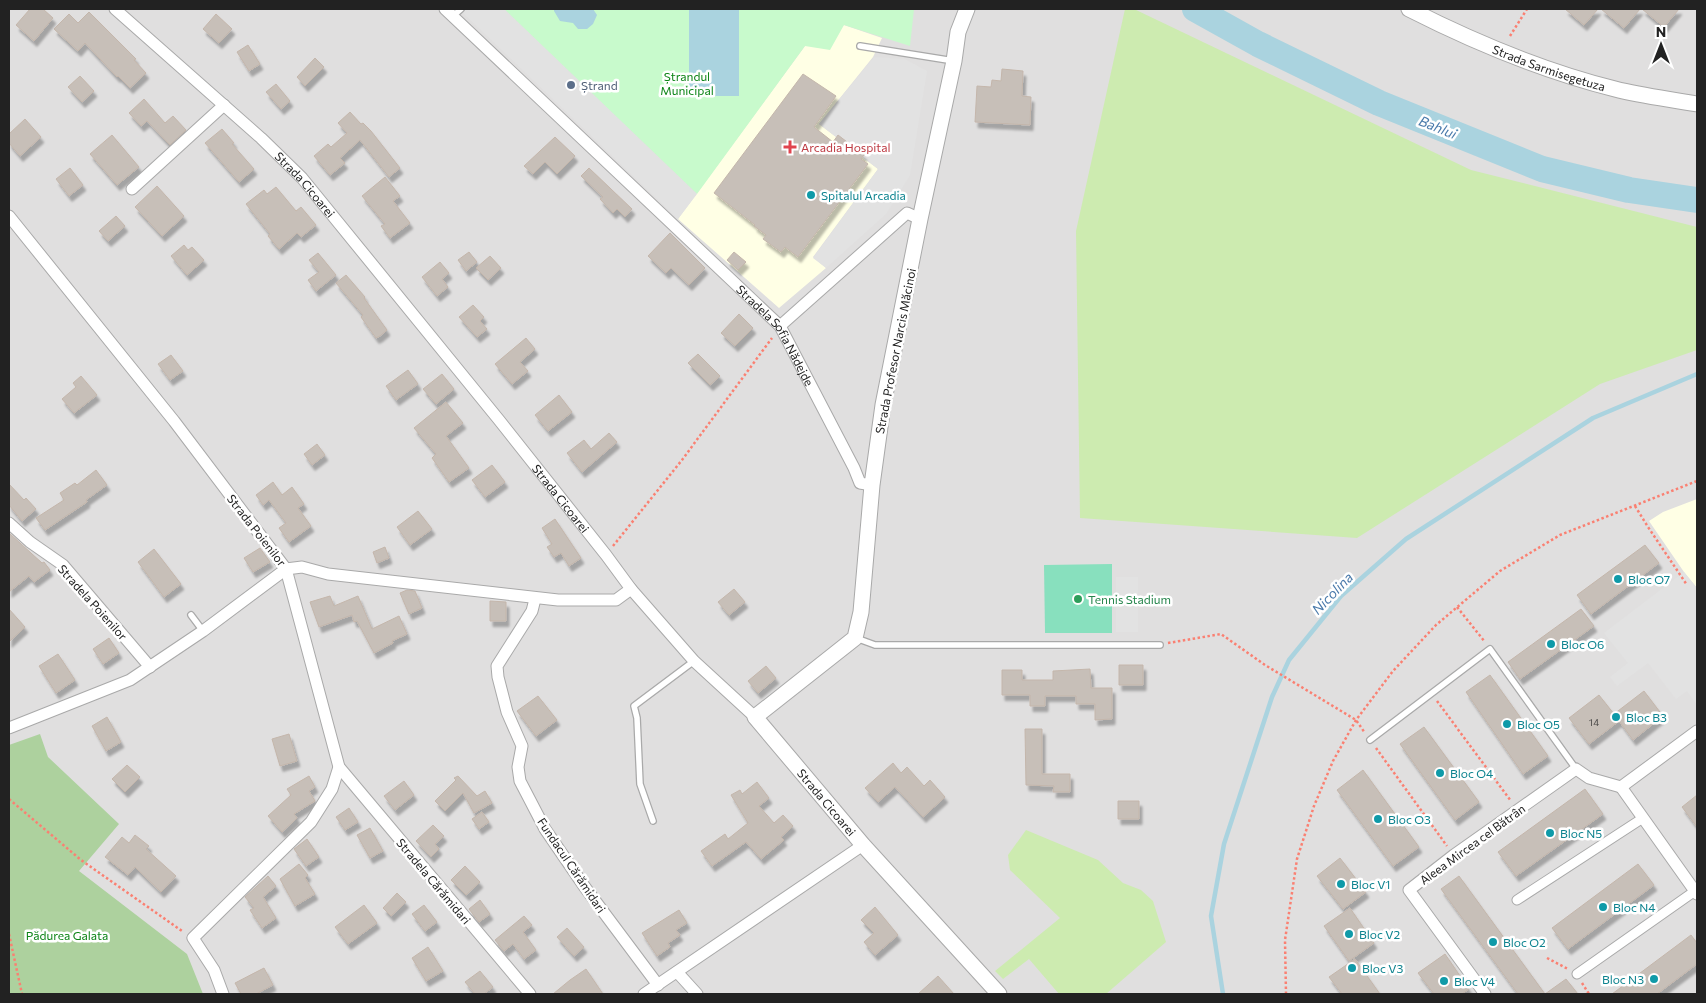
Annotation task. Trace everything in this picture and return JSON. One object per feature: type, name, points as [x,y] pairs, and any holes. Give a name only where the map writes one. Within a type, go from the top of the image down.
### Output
[{"type":"street","name":"Strada Cicoarei","points":[[115,9],[261,138],[308,185],[606,555],[631,589],[694,661],[756,717],[863,845],[999,994]]},
{"type":"street","name":"Strada Profesor Narcis Măcinoi","points":[[872,485],[883,404],[954,61],[958,32],[967,9]]},
{"type":"street","name":"Strada Sarmisegetuza","points":[[1409,9],[1486,45],[1532,63],[1615,89],[1697,104]]},
{"type":"street","name":"Stradela Sofia Nădejde","points":[[453,11],[780,326],[860,483],[872,485]]},
{"type":"street","points":[[132,189],[224,105]]},
{"type":"street","points":[[780,326],[907,213],[920,219]]},
{"type":"street","name":"Strada Poienilor","points":[[9,216],[174,420],[286,569],[302,567],[328,574],[535,599],[616,600],[631,589]]},
{"type":"street","points":[[756,717],[855,638],[861,612],[872,485]]},
{"type":"street","name":"Stradela Poienilor","points":[[9,522],[30,542],[63,565],[150,667]]},
{"type":"street","points":[[9,728],[130,680],[203,631],[286,569]]},
{"type":"street","name":"Stradela Cărămidari","points":[[286,569],[339,767],[530,994]]},
{"type":"street","name":"Fundacul Cărămidari","points":[[535,599],[532,611],[498,666],[498,677],[507,712],[522,746],[518,767],[520,781],[551,837],[584,886],[658,984]]},
{"type":"street","points":[[1621,787],[1697,731]]},
{"type":"street","points":[[223,994],[214,970],[193,938],[311,822],[332,789],[339,767]]},
{"type":"street","points":[[1576,769],[1589,778],[1621,787],[1696,892],[1577,974]]},
{"type":"street","name":"Aleea Mircea cel Bătrân","points":[[1485,994],[1409,890],[1454,855],[1576,769]]},
{"type":"street","points":[[1517,900],[1643,818]]},
{"type":"street","points":[[644,994],[863,845]]},
{"type":"street","points":[[677,972],[697,994]]},
{"type":"lane","points":[[860,46],[954,61]]},
{"type":"lane","points":[[191,615],[203,631]]},
{"type":"lane","points":[[855,638],[876,645],[1160,645]]},
{"type":"lane","points":[[1370,740],[1490,649],[1576,769]]},
{"type":"lane","points":[[654,821],[640,784],[637,718],[634,706],[694,661]]},
{"type":"path","points":[[1510,36],[1527,9]]},
{"type":"path","points":[[606,555],[682,460],[780,326]]},
{"type":"path","points":[[1286,994],[1285,940],[1297,859],[1314,806],[1332,761],[1356,720],[1394,670],[1436,625],[1500,571],[1560,536],[1697,481]]},
{"type":"path","points":[[1635,506],[1687,585]]},
{"type":"path","points":[[1457,607],[1490,649]]},
{"type":"path","points":[[1160,645],[1220,634],[1265,665],[1356,720],[1454,855]]},
{"type":"path","points":[[1431,693],[1518,810]]},
{"type":"path","points":[[9,798],[81,860],[193,938]]},
{"type":"path","points":[[9,934],[22,994]]},
{"type":"shaded area","points":[[9,9],[1697,9],[1697,994],[9,994]]},
{"type":"shaded area","points":[[459,9],[504,9],[697,194],[678,219]]},
{"type":"shaded area","name":"Arcadia Hospital","points":[[844,25],[882,38],[873,57],[819,124],[878,169],[813,257],[826,268],[779,308],[678,219],[805,46]]},
{"type":"shaded area","points":[[874,57],[905,59],[927,71],[910,175],[886,214],[826,268],[813,258],[878,169],[819,124]]},
{"type":"shaded area","points":[[1697,499],[1697,588],[1649,521],[1663,512]]},
{"type":"shaded area","points":[[1684,572],[1697,588],[1697,705],[1687,691],[1676,699],[1648,663],[1617,686],[1610,677],[1628,663],[1604,633]]},
{"type":"shaded area","points":[[1116,577],[1138,577],[1138,632],[1116,632]]},
{"type":"green space","name":"Ștrandul Municipal","points":[[504,9],[914,9],[910,46],[844,25],[830,50],[805,46],[697,194]]},
{"type":"green space","points":[[1125,9],[1134,9],[1471,170],[1697,227],[1697,350],[1600,384],[1357,538],[1080,518],[1076,231]]},
{"type":"green space","name":"Tennis Stadium","points":[[1112,564],[1112,633],[1045,633],[1044,565]]},
{"type":"green space","name":"Pădurea Galata","points":[[40,734],[48,757],[119,824],[79,871],[187,954],[203,994],[9,994],[9,745]]},
{"type":"green space","points":[[1026,830],[1098,860],[1123,883],[1141,890],[1153,901],[1166,942],[1106,994],[1059,994],[1029,959],[1003,979],[995,971],[1060,918],[1010,870],[1008,855]]},
{"type":"water","points":[[554,9],[593,9],[597,15],[593,24],[587,29],[578,29],[573,23],[560,21]]},
{"type":"water","points":[[689,9],[739,9],[739,96],[689,96]]},
{"type":"building","points":[[30,9],[43,9],[53,18],[34,41],[16,25]]},
{"type":"building","points":[[1565,9],[1598,9],[1584,25]]},
{"type":"building","points":[[1601,9],[1640,9],[1624,28]]},
{"type":"building","points":[[1642,9],[1679,9],[1664,27]]},
{"type":"building","points":[[89,12],[136,59],[134,60],[146,73],[130,88],[85,43],[78,51],[54,29],[69,14],[78,23]]},
{"type":"building","points":[[216,14],[232,29],[219,43],[203,29]]},
{"type":"building","points":[[248,45],[260,64],[249,71],[237,52]]},
{"type":"building","points":[[315,58],[324,67],[305,86],[297,77]]},
{"type":"building","points":[[1002,69],[1023,71],[1022,96],[1031,97],[1030,125],[975,122],[977,86],[991,87],[992,80],[1001,81]]},
{"type":"building","points":[[803,74],[836,96],[814,127],[833,142],[838,135],[864,155],[861,159],[868,164],[798,257],[785,247],[781,252],[763,239],[766,235],[714,193]]},
{"type":"building","points":[[80,76],[94,91],[82,102],[68,87]]},
{"type":"building","points":[[276,84],[290,101],[281,109],[266,92]]},
{"type":"building","points":[[144,99],[165,123],[173,116],[186,130],[170,145],[147,121],[141,126],[129,113]]},
{"type":"building","points":[[350,112],[361,124],[363,123],[371,131],[400,168],[389,177],[360,140],[340,158],[345,163],[330,175],[314,156],[328,144],[331,147],[347,133],[338,123]]},
{"type":"building","points":[[25,119],[41,137],[20,156],[9,143],[9,134]]},
{"type":"building","points":[[222,129],[234,143],[232,144],[254,169],[239,182],[205,143]]},
{"type":"building","points":[[112,135],[139,167],[117,185],[90,154]]},
{"type":"building","points":[[555,137],[575,156],[557,174],[545,162],[533,174],[524,166]]},
{"type":"building","points":[[70,168],[83,185],[69,196],[56,179]]},
{"type":"building","points":[[589,168],[632,209],[625,217],[617,209],[613,213],[600,199],[603,197],[581,176]]},
{"type":"building","points":[[385,177],[400,196],[393,201],[410,223],[390,238],[381,226],[385,224],[362,196]]},
{"type":"building","points":[[157,186],[184,216],[162,236],[135,207]]},
{"type":"building","points":[[276,187],[296,211],[301,207],[316,225],[301,237],[297,233],[279,249],[268,236],[270,234],[246,204],[264,190],[267,194]]},
{"type":"building","points":[[116,216],[125,226],[108,241],[99,231]]},
{"type":"building","points":[[670,233],[705,268],[689,285],[671,268],[666,273],[648,256]]},
{"type":"building","points":[[184,245],[188,250],[192,247],[204,260],[187,275],[171,256]]},
{"type":"building","points":[[469,252],[477,262],[466,271],[458,260]]},
{"type":"building","points":[[734,252],[746,262],[738,270],[727,260]]},
{"type":"building","points":[[318,253],[336,275],[316,291],[308,280],[319,272],[309,260]]},
{"type":"building","points":[[490,256],[501,268],[488,280],[476,268]]},
{"type":"building","points":[[440,262],[449,273],[442,279],[448,287],[437,296],[422,277]]},
{"type":"building","points":[[346,275],[365,297],[387,330],[380,336],[376,338],[361,317],[363,315],[336,283]]},
{"type":"building","points":[[473,305],[484,317],[480,321],[487,329],[477,337],[459,317]]},
{"type":"building","points":[[739,314],[753,328],[735,346],[721,333]]},
{"type":"building","points":[[526,338],[535,349],[520,362],[528,371],[512,384],[495,364]]},
{"type":"building","points":[[698,354],[720,376],[710,385],[688,363]]},
{"type":"building","points":[[171,355],[183,371],[170,380],[158,364]]},
{"type":"building","points":[[408,370],[418,384],[396,400],[386,386]]},
{"type":"building","points":[[442,374],[454,389],[436,404],[423,389]]},
{"type":"building","points":[[81,376],[97,395],[74,413],[62,399],[76,387],[73,383]]},
{"type":"building","points":[[559,395],[572,412],[548,431],[535,415]]},
{"type":"building","points":[[446,402],[463,423],[446,436],[469,468],[449,482],[432,458],[436,454],[414,428]]},
{"type":"building","points":[[609,433],[617,442],[582,472],[567,453],[584,440],[591,449]]},
{"type":"building","points":[[317,444],[325,455],[312,465],[304,454]]},
{"type":"building","points":[[492,465],[505,482],[485,497],[472,480]]},
{"type":"building","points":[[96,470],[107,485],[86,500],[87,502],[45,530],[36,518],[64,500],[60,493],[75,483],[77,485]]},
{"type":"building","points":[[273,482],[282,495],[292,487],[304,504],[298,508],[311,526],[289,542],[279,528],[286,523],[269,500],[263,505],[256,495]]},
{"type":"building","points":[[9,484],[24,500],[26,498],[36,509],[22,521],[9,505]]},
{"type":"building","points":[[418,511],[432,529],[410,545],[397,527]]},
{"type":"building","points":[[555,519],[581,558],[569,566],[561,553],[554,557],[547,547],[552,544],[542,528]]},
{"type":"building","points":[[9,533],[42,563],[44,562],[50,570],[34,582],[29,576],[9,592]]},
{"type":"building","name":"Bloc O7","points":[[1645,545],[1659,563],[1591,614],[1577,595]]},
{"type":"building","points":[[385,547],[389,558],[377,563],[373,552]]},
{"type":"building","points":[[260,548],[270,562],[253,572],[244,558]]},
{"type":"building","points":[[154,549],[181,584],[164,597],[138,562]]},
{"type":"building","points":[[734,589],[745,602],[729,615],[718,602]]},
{"type":"building","points":[[407,590],[415,591],[422,608],[409,614],[400,593]]},
{"type":"building","points":[[330,596],[334,606],[358,596],[372,629],[399,616],[407,634],[374,653],[357,621],[354,622],[352,615],[319,627],[310,602]]},
{"type":"building","points":[[490,601],[506,602],[506,621],[490,621]]},
{"type":"building","points":[[9,609],[25,627],[9,642]]},
{"type":"building","name":"Bloc O6","points":[[1581,609],[1594,626],[1520,679],[1508,662]]},
{"type":"building","points":[[109,638],[119,653],[103,664],[93,649]]},
{"type":"building","points":[[58,654],[75,680],[56,693],[39,666]]},
{"type":"building","points":[[1119,665],[1143,665],[1143,685],[1119,685]]},
{"type":"building","points":[[766,666],[776,678],[758,693],[748,681]]},
{"type":"building","points":[[1090,669],[1091,688],[1112,688],[1112,719],[1095,720],[1095,704],[1076,704],[1076,696],[1045,696],[1045,706],[1030,706],[1030,695],[1002,695],[1002,670],[1022,670],[1022,680],[1053,680],[1053,671]]},
{"type":"building","name":"Bloc O5","points":[[1490,675],[1548,756],[1523,774],[1466,692]]},
{"type":"building","name":"Bloc B3","points":[[1644,691],[1663,716],[1633,740],[1619,721],[1589,744],[1569,718],[1599,695],[1614,714]]},
{"type":"building","points":[[538,696],[557,720],[536,736],[517,711]]},
{"type":"building","points":[[107,717],[121,742],[106,751],[92,726]]},
{"type":"building","name":"Bloc O4","points":[[1424,727],[1479,802],[1455,820],[1400,744]]},
{"type":"building","points":[[1025,729],[1042,729],[1042,774],[1070,774],[1070,792],[1053,792],[1054,786],[1026,785]]},
{"type":"building","points":[[289,734],[297,761],[280,766],[272,739]]},
{"type":"building","points":[[893,763],[901,773],[907,767],[924,786],[930,780],[945,797],[923,817],[895,787],[878,802],[865,788]]},
{"type":"building","points":[[127,765],[140,777],[125,792],[112,779]]},
{"type":"building","name":"Bloc O3","points":[[1363,770],[1419,847],[1393,866],[1337,790]]},
{"type":"building","points":[[309,776],[315,787],[309,791],[315,801],[294,814],[297,818],[282,832],[268,816],[291,795],[287,789]]},
{"type":"building","points":[[458,776],[477,796],[485,791],[492,803],[474,813],[463,793],[445,811],[435,801],[456,780],[454,778]]},
{"type":"building","points":[[404,781],[414,795],[395,810],[384,796]]},
{"type":"building","points":[[757,782],[769,798],[759,806],[774,823],[783,815],[793,826],[781,837],[784,840],[761,859],[746,842],[712,866],[701,851],[725,834],[728,839],[748,823],[731,795],[740,790],[742,794]]},
{"type":"building","name":"Bloc N5","points":[[1585,789],[1603,814],[1516,876],[1498,852]]},
{"type":"building","points":[[1697,795],[1697,827],[1682,807]]},
{"type":"building","points":[[1118,801],[1139,801],[1139,819],[1118,819]]},
{"type":"building","points":[[349,808],[358,822],[345,830],[336,817]]},
{"type":"building","points":[[482,812],[489,822],[479,829],[472,819]]},
{"type":"building","points":[[433,825],[444,836],[435,844],[439,849],[431,857],[416,841]]},
{"type":"building","points":[[370,828],[383,851],[370,858],[357,835]]},
{"type":"building","points":[[135,835],[149,846],[146,849],[176,876],[161,892],[135,867],[128,875],[105,857],[122,837],[129,843]]},
{"type":"building","points":[[307,839],[319,857],[306,866],[294,849]]},
{"type":"building","name":"Bloc V1","points":[[1340,858],[1366,892],[1343,909],[1317,876]]},
{"type":"building","points":[[299,864],[308,875],[305,878],[315,894],[295,906],[280,879]]},
{"type":"building","name":"Bloc N4","points":[[1638,864],[1654,885],[1568,949],[1552,928]]},
{"type":"building","points":[[465,866],[480,882],[466,895],[451,880]]},
{"type":"building","points":[[268,876],[276,886],[263,897],[276,918],[262,928],[250,910],[254,908],[245,897]]},
{"type":"building","name":"Bloc O2","points":[[1459,876],[1545,994],[1518,994],[1441,889]]},
{"type":"building","points":[[397,893],[406,902],[391,916],[383,908]]},
{"type":"building","points":[[480,900],[490,914],[479,922],[469,909]]},
{"type":"building","points":[[364,905],[377,923],[348,944],[335,927]]},
{"type":"building","points":[[424,905],[437,922],[425,931],[412,914]]},
{"type":"building","points":[[875,907],[898,935],[875,955],[864,942],[874,933],[861,920]]},
{"type":"building","name":"Bloc V2","points":[[1350,908],[1374,943],[1349,961],[1324,926]]},
{"type":"building","points":[[679,910],[687,923],[676,930],[680,935],[668,943],[670,947],[657,956],[642,933]]},
{"type":"building","points":[[524,916],[532,925],[523,932],[536,950],[524,959],[513,944],[504,951],[495,940]]},
{"type":"building","points":[[567,928],[584,947],[574,956],[557,937]]},
{"type":"building","name":"Bloc N3","points":[[1691,935],[1697,943],[1697,964],[1657,994],[1612,994]]},
{"type":"building","points":[[428,947],[443,971],[426,981],[412,958]]},
{"type":"building","name":"Bloc V4","points":[[1445,954],[1469,989],[1462,994],[1434,994],[1418,973]]},
{"type":"building","name":"Bloc V3","points":[[1355,959],[1380,994],[1342,994],[1329,977]]},
{"type":"building","points":[[264,968],[273,985],[256,994],[241,994],[235,983]]},
{"type":"building","points":[[586,969],[603,994],[553,994],[570,980]]},
{"type":"building","points":[[480,971],[493,987],[484,994],[475,994],[465,982]]},
{"type":"building","points":[[938,976],[954,994],[918,994]]},
{"type":"building","points":[[1566,979],[1578,994],[1545,994]]},
{"type":"waterway","name":"Bahlui","points":[[1195,9],[1258,44],[1379,103],[1542,169],[1629,190],[1697,200]]},
{"type":"waterway","name":"Nicolina","points":[[1223,994],[1211,916],[1224,844],[1272,697],[1289,660],[1341,596],[1406,539],[1593,418],[1697,374]]},
{"type":"place","name":"Ștrand","points":[[571,85]]},
{"type":"place","name":"Arcadia Hospital","points":[[790,147]]},
{"type":"place","name":"Spitalul Arcadia","points":[[811,195]]},
{"type":"place","name":"Bloc O7","points":[[1618,579]]},
{"type":"place","name":"Tennis Stadium","points":[[1078,599]]},
{"type":"place","name":"Bloc O6","points":[[1551,644]]},
{"type":"place","name":"Bloc B3","points":[[1616,717]]},
{"type":"place","name":"Bloc O5","points":[[1507,724]]},
{"type":"place","name":"Bloc O4","points":[[1440,773]]},
{"type":"place","name":"Bloc O3","points":[[1378,819]]},
{"type":"place","name":"Bloc N5","points":[[1550,833]]},
{"type":"place","name":"Bloc V1","points":[[1341,884]]},
{"type":"place","name":"Bloc N4","points":[[1603,907]]},
{"type":"place","name":"Bloc V2","points":[[1349,934]]},
{"type":"place","name":"Bloc O2","points":[[1493,942]]},
{"type":"place","name":"Bloc V3","points":[[1352,968]]},
{"type":"place","name":"Bloc N3","points":[[1654,979]]},
{"type":"place","name":"Bloc V4","points":[[1444,981]]}]
